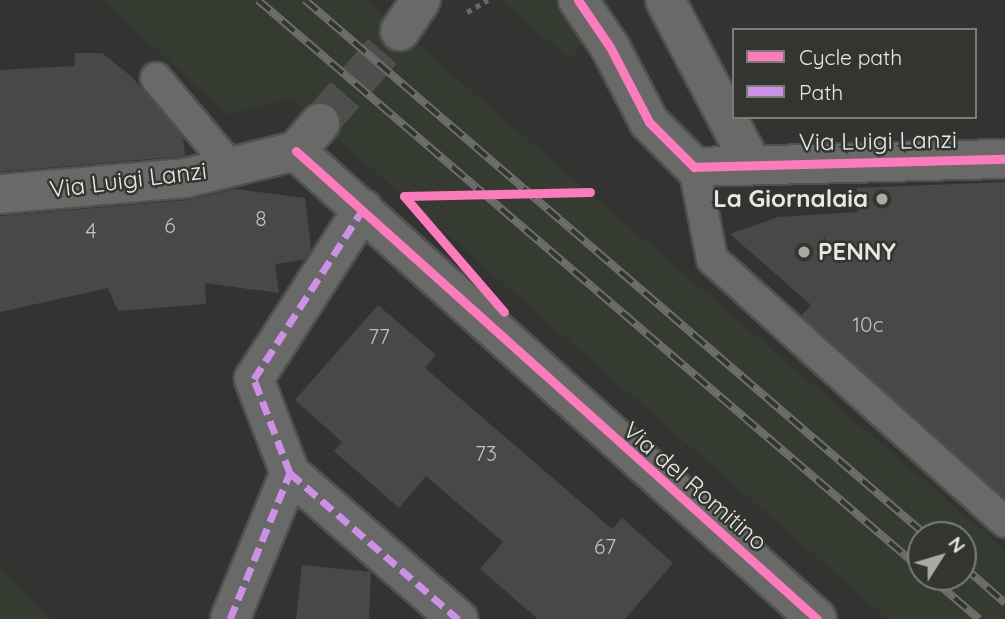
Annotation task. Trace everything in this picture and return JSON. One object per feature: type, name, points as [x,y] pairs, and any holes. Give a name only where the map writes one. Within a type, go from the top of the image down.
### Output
[{"type":"street","points":[[578,0],[610,47],[649,122],[694,167]]},
{"type":"street","points":[[665,0],[751,163]]},
{"type":"street","name":"Via Luigi Lanzi","points":[[0,194],[186,178],[230,166],[308,137],[363,209]]},
{"type":"street","name":"Via Luigi Lanzi","points":[[694,167],[751,163],[1005,159]]},
{"type":"street","points":[[363,209],[254,379],[290,473],[458,619]]},
{"type":"street","name":"Via del Romitino","points":[[363,209],[488,329],[817,619]]},
{"type":"street","points":[[230,619],[290,473]]},
{"type":"lane","points":[[156,78],[230,166]]},
{"type":"lane","points":[[694,167],[712,259],[1005,522]]},
{"type":"shaded area","points":[[104,0],[365,0],[971,521],[907,521],[907,591],[977,591],[977,526],[1005,550],[1005,619],[888,619],[291,98],[226,114]]},
{"type":"shaded area","points":[[500,0],[598,0],[610,10],[570,59]]},
{"type":"shaded area","points":[[0,567],[50,619],[0,619]]},
{"type":"building","points":[[74,53],[102,53],[132,77],[183,137],[185,156],[0,172],[0,70],[75,66]]},
{"type":"building","points":[[1005,182],[1005,498],[801,316],[811,305],[730,234],[778,217],[858,212],[857,188]]},
{"type":"building","points":[[234,189],[305,198],[311,249],[304,260],[275,264],[279,293],[205,283],[206,304],[118,311],[108,288],[0,312],[0,216],[188,200]]},
{"type":"building","points":[[378,305],[436,355],[425,368],[612,529],[622,518],[673,563],[625,619],[538,619],[480,569],[503,542],[426,476],[399,508],[334,451],[342,442],[295,400]]},
{"type":"building","points":[[302,565],[371,572],[369,619],[296,619]]},
{"type":"tunnel","points":[[320,123],[400,31]]},
{"type":"railway","points":[[258,0],[907,557]]},
{"type":"railway","points":[[305,0],[910,521]]},
{"type":"railway","points":[[977,578],[1005,603]]},
{"type":"railway","points":[[946,591],[979,619]]},
{"type":"marked path","points":[[230,619],[290,473],[254,379],[363,209]]},
{"type":"marked path","points":[[290,473],[458,619]]},
{"type":"cycle path","points":[[578,0],[610,47],[649,122],[694,167],[1005,159]]},
{"type":"cycle path","points":[[296,151],[817,619]]},
{"type":"cycle path","points":[[404,196],[590,192]]},
{"type":"cycle path","points":[[404,196],[504,312]]},
{"type":"place","name":"La Giornalaia","points":[[882,199]]},
{"type":"place","name":"PENNY","points":[[804,252]]}]
